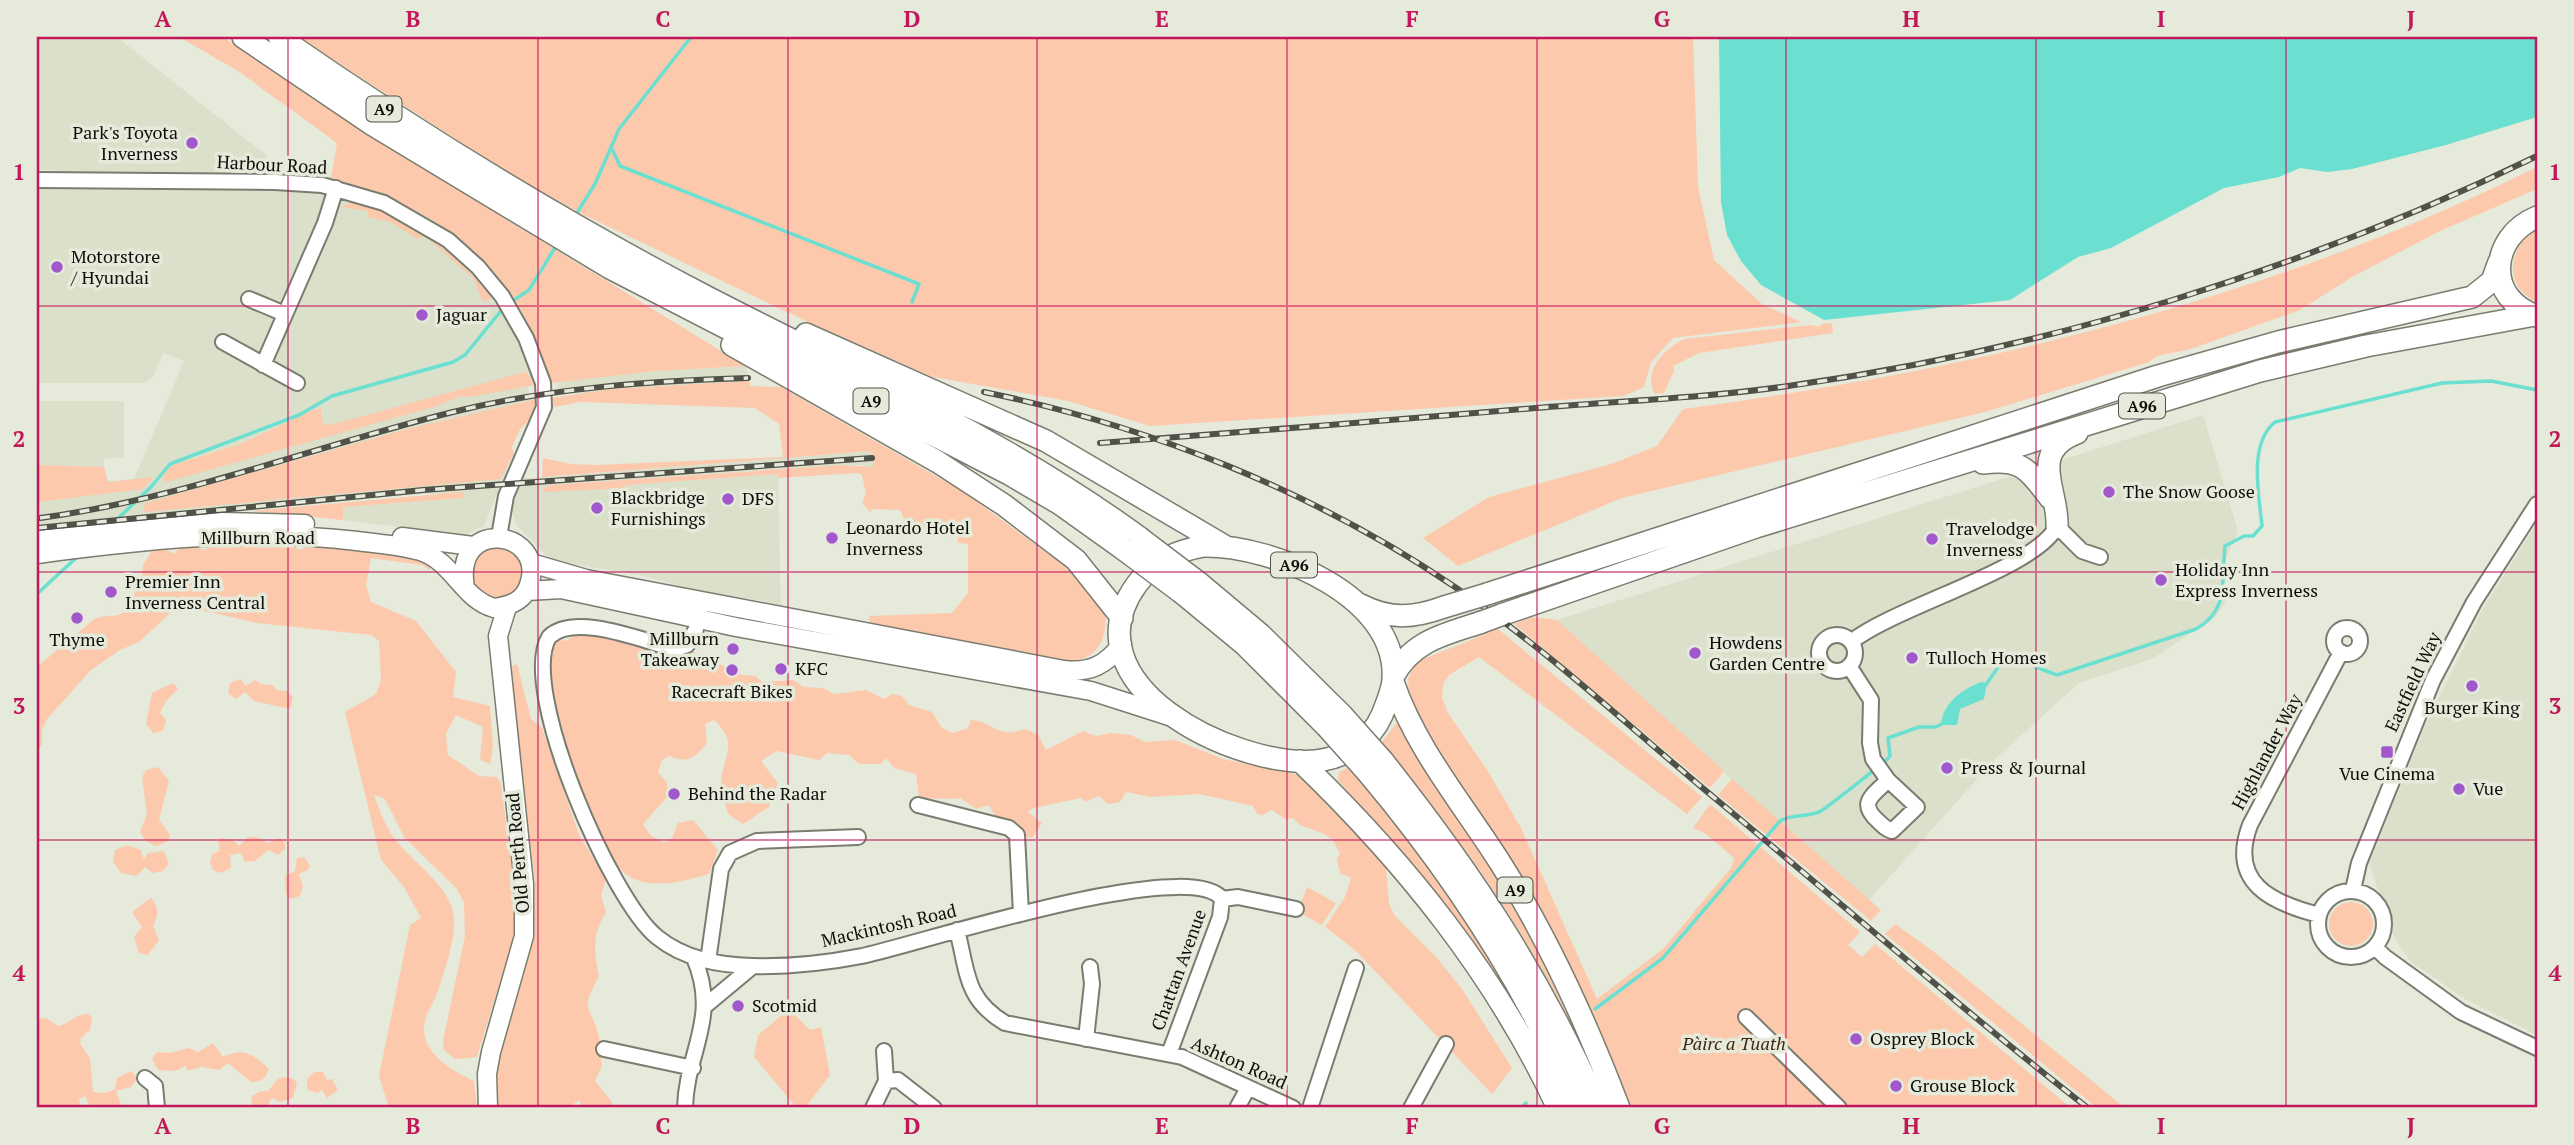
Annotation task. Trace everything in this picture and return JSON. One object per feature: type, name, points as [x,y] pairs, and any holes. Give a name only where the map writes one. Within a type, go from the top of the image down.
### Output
[{"type":"highway","name":"A9","points":[[243,37],[373,125],[610,268],[1009,474],[1132,544]]},
{"type":"highway","name":"A9","points":[[279,37],[378,106],[482,169],[704,295],[1021,460],[1190,587],[1245,645],[1334,721],[1450,846],[1521,954],[1579,1063],[1598,1108]]},
{"type":"highway","name":"A96","points":[[1356,603],[1392,617],[1415,616],[2158,376],[2278,342],[2472,297],[2492,281],[2510,235],[2523,223],[2537,217]]},
{"type":"highway","name":"A96","points":[[2499,262],[2501,280],[2510,299],[2536,316]]},
{"type":"highway","name":"A9","points":[[610,268],[653,302],[939,462],[1004,505],[1076,560],[1122,618]]},
{"type":"highway","name":"A9","points":[[704,295],[776,321],[1046,440],[1225,546]]},
{"type":"highway","name":"A96","points":[[1393,679],[1383,637],[1375,622],[1356,603],[1318,576],[1266,555],[1225,546],[1177,553],[1159,561],[1143,576],[1129,595],[1122,618],[1122,644],[1138,684],[1152,700],[1176,718],[1230,748],[1269,759],[1300,761],[1338,756],[1360,744],[1372,733],[1393,679],[1405,657],[1418,645],[1904,481],[2259,371],[2366,346],[2536,316]]},
{"type":"highway","points":[[2057,526],[2048,470],[2051,456],[2061,442],[2161,401]]},
{"type":"highway","points":[[1904,481],[1984,463],[2007,462],[2030,471],[2054,503]]},
{"type":"highway","name":"A9","points":[[1393,679],[1407,722],[1502,866],[1546,943],[1619,1108]]},
{"type":"highway","points":[[1300,761],[1411,877],[1463,943],[1515,1024],[1558,1108]]},
{"type":"highway","name":"A9","points":[[1375,767],[1471,909],[1506,966],[1562,1071],[1577,1108]]},
{"type":"main road","name":"Millburn Road","points":[[37,540],[221,522],[274,522],[330,526],[473,546]]},
{"type":"main road","name":"Millburn Road","points":[[37,554],[222,535],[325,538],[423,552],[453,571],[465,588]]},
{"type":"main road","points":[[499,537],[522,548],[531,563],[532,577],[527,591],[518,601],[507,607],[495,608],[480,604],[465,588],[461,570],[464,559],[473,546],[486,539],[499,537]]},
{"type":"main road","points":[[531,563],[561,574],[1064,670],[1095,668],[1109,659],[1122,644]]},
{"type":"main road","points":[[527,591],[561,589],[876,654],[1091,691],[1176,718]]},
{"type":"main road","name":"Old Perth Road","points":[[480,604],[498,636]]},
{"type":"main road","name":"Old Perth Road","points":[[488,1108],[487,1074],[491,1052],[524,936],[524,884],[498,636],[507,607]]},
{"type":"street","name":"Harbour Road","points":[[37,180],[275,182],[337,188],[399,209],[458,248],[502,296],[526,338],[539,370],[544,407],[506,496],[499,537]]},
{"type":"street","points":[[263,365],[325,223],[337,188]]},
{"type":"street","points":[[249,299],[285,314]]},
{"type":"street","points":[[223,342],[297,383]]},
{"type":"street","name":"Eastfield Way","points":[[2353,890],[2358,863],[2433,680],[2474,602],[2537,504]]},
{"type":"street","points":[[1852,642],[1895,615],[1983,578],[2047,539],[2057,526],[2082,551],[2100,557]]},
{"type":"street","points":[[652,592],[668,603],[697,609],[699,619],[687,645],[675,649],[594,628],[572,626],[549,637],[543,660],[552,726],[564,767],[612,875],[642,923],[669,946],[701,959]]},
{"type":"street","points":[[1839,635],[1852,642],[1854,657],[1849,666],[1838,671],[1818,669],[1821,638],[1839,635]]},
{"type":"street","name":"Highlander Way","points":[[2319,915],[2282,904],[2264,894],[2248,871],[2244,847],[2250,825],[2341,652]]},
{"type":"street","points":[[1849,666],[1871,700],[1870,750],[1882,771]]},
{"type":"street","points":[[918,805],[1009,828],[1017,835],[1021,914]]},
{"type":"street","points":[[685,1108],[705,1006],[701,959],[721,869],[730,853],[757,841],[858,837]]},
{"type":"street","name":"Mackintosh Road","points":[[701,959],[753,966],[824,962],[1084,898],[1136,890],[1202,889],[1217,893],[1222,900],[1238,897],[1296,909]]},
{"type":"street","points":[[2353,890],[2374,900],[2383,913],[2382,937],[2375,947],[2356,957],[2335,953],[2328,948],[2319,932],[2319,915],[2328,900],[2353,890]]},
{"type":"street","name":"Chattan Avenue","points":[[1169,1054],[1220,917],[1222,900]]},
{"type":"street","name":"Ashton Road","points":[[957,930],[974,996],[983,1010],[1005,1023],[1169,1054],[1293,1108]]},
{"type":"street","points":[[2375,947],[2461,1012],[2537,1048]]},
{"type":"street","points":[[705,1006],[753,966]]},
{"type":"street","points":[[1086,1039],[1092,984],[1090,967]]},
{"type":"street","points":[[1310,1108],[1356,968]]},
{"type":"street","points":[[1746,1017],[1839,1108]]},
{"type":"street","points":[[1411,1108],[1446,1044]]},
{"type":"street","points":[[604,1049],[693,1068]]},
{"type":"street","points":[[873,1108],[886,1081],[884,1051]]},
{"type":"street","points":[[145,1077],[155,1086],[157,1108]]},
{"type":"street","points":[[886,1081],[898,1080],[934,1108]]},
{"type":"street","points":[[1237,1108],[1248,1088]]},
{"type":"shaded area","points":[[37,37],[117,37],[267,156],[267,173],[69,172],[37,169]]},
{"type":"shaded area","points":[[37,189],[307,191],[379,210],[415,227],[448,251],[476,277],[507,320],[524,352],[535,385],[528,387],[529,399],[535,399],[510,449],[506,471],[484,526],[464,535],[343,520],[343,507],[463,498],[433,493],[252,509],[37,533],[37,480],[133,481],[184,361],[163,353],[154,376],[145,383],[37,383]],"holes":[[[313,410],[323,412],[320,420],[323,424],[182,462],[240,444]]]},
{"type":"shaded area","points":[[746,366],[749,381],[559,395],[557,382],[656,371]]},
{"type":"shaded area","points":[[37,401],[124,401],[124,457],[104,459],[104,467],[37,465]]},
{"type":"shaded area","points":[[2203,415],[2238,531],[2221,570],[2226,601],[2215,617],[2152,659],[2079,683],[1994,760],[1869,900],[1797,839],[1557,620]]},
{"type":"shaded area","points":[[872,451],[873,468],[861,465],[825,466],[550,485],[625,488],[625,485],[778,474],[781,611],[768,602],[744,598],[730,600],[644,576],[551,560],[517,526],[512,511],[521,474],[527,478],[558,476]]},
{"type":"shaded area","points":[[2537,523],[2537,1035],[2465,999],[2411,962],[2396,941],[2369,864],[2425,726],[2482,610]]},
{"type":"green space","points":[[179,37],[223,37],[376,140],[746,366],[656,371],[552,383],[518,305],[494,272],[475,252],[432,220],[408,207],[331,178],[337,143],[238,71]]},
{"type":"green space","points":[[298,37],[1693,37],[1698,187],[1714,260],[1762,304],[1801,322],[1673,338],[1651,362],[1644,387],[1624,396],[1150,426],[1068,401],[933,377],[812,324],[582,214],[507,172]]},
{"type":"green space","points":[[2537,167],[2537,189],[2440,231],[2352,277],[2300,310],[2191,349],[2157,356],[2149,362],[1985,412],[1622,498],[1458,566],[1423,538],[1489,497],[1611,464],[1657,446],[1683,409],[1903,373],[2120,323],[2333,255],[2436,214]]},
{"type":"green space","points":[[353,201],[394,216],[430,238],[463,266],[492,298],[483,302],[473,278],[425,236],[417,239],[391,222],[367,217],[368,211],[341,207]]},
{"type":"green space","points":[[2537,229],[2537,302],[2518,287],[2513,266],[2520,245]]},
{"type":"green space","points":[[1832,323],[1833,333],[1699,353],[1673,366],[1674,371],[1664,393],[1655,394],[1651,377],[1653,369],[1670,348],[1684,339],[1810,325],[1820,327],[1821,324]]},
{"type":"green space","points":[[525,372],[534,379],[535,385],[470,397],[461,396],[437,406],[166,482],[162,478],[170,466],[240,444],[313,410],[321,408],[323,424],[330,425]]},
{"type":"green space","points":[[749,381],[750,386],[781,387],[962,491],[1065,566],[1095,598],[1105,613],[1105,629],[1096,650],[1075,661],[870,625],[869,616],[952,613],[968,593],[968,544],[958,543],[957,535],[906,536],[906,524],[900,510],[873,509],[870,512],[862,503],[866,494],[862,475],[858,473],[778,478],[778,474],[626,485],[625,488],[545,492],[543,489],[550,485],[843,465],[873,467],[872,451],[542,477],[543,458],[571,464],[595,465],[783,457],[779,424],[755,408],[581,402],[554,407],[551,398],[612,389]]},
{"type":"green space","points":[[537,399],[534,415],[520,429],[512,447],[514,454],[500,479],[145,512],[143,508],[146,503],[407,429]]},
{"type":"green space","points":[[37,465],[104,467],[108,482],[153,477],[143,489],[37,502]]},
{"type":"green space","points":[[464,493],[463,498],[343,507],[343,520],[251,511]]},
{"type":"green space","points":[[224,541],[292,544],[299,550],[329,545],[366,548],[432,564],[429,570],[422,565],[371,558],[366,585],[371,602],[416,621],[456,672],[453,697],[490,706],[493,746],[490,764],[480,760],[483,727],[456,715],[446,734],[448,755],[479,776],[497,777],[501,784],[515,892],[513,939],[477,1057],[455,1059],[444,1050],[443,1041],[465,936],[464,903],[457,889],[404,837],[385,799],[374,795],[394,838],[439,885],[452,907],[454,926],[451,946],[439,988],[426,1018],[424,1032],[426,1042],[438,1058],[474,1081],[477,1108],[389,1108],[379,1076],[410,925],[421,918],[404,887],[381,860],[345,712],[376,694],[381,680],[379,641],[371,635],[257,623],[179,605],[139,642],[120,650],[91,670],[47,719],[42,729],[42,746],[37,749],[37,667],[93,620],[125,611],[136,591],[143,564],[155,547],[164,548],[174,554],[184,547],[204,550]]},
{"type":"green space","points":[[497,547],[507,549],[515,555],[521,563],[521,583],[515,591],[507,597],[497,599],[487,597],[479,591],[473,583],[471,573],[473,563],[479,555],[487,549]]},
{"type":"green space","points":[[1532,617],[1557,620],[1724,771],[1710,788],[1514,624]]},
{"type":"green space","name":"Pàirc a Tuath","points":[[1498,629],[1702,797],[1687,814],[1479,657],[1449,675],[1443,684],[1442,697],[1448,713],[1489,773],[1521,828],[1597,999],[1663,949],[1731,868],[1734,858],[1706,834],[1693,828],[1710,804],[1860,932],[1848,945],[1862,957],[1875,944],[2071,1108],[1631,1108],[1597,1025],[1593,1027],[1433,748],[1409,698],[1408,679],[1416,662]]},
{"type":"green space","points":[[578,632],[609,636],[627,645],[690,650],[743,675],[755,676],[762,682],[793,680],[804,687],[823,688],[834,694],[866,690],[884,699],[892,694],[902,696],[909,705],[932,712],[942,728],[953,733],[968,728],[971,720],[1008,732],[1026,729],[1038,735],[1046,750],[1083,731],[1096,736],[1111,733],[1131,735],[1145,742],[1175,740],[1223,759],[1307,777],[1327,806],[1351,820],[1386,868],[1389,904],[1395,916],[1437,958],[1462,989],[1512,1068],[1492,1094],[1354,949],[1325,927],[1345,897],[1351,878],[1340,873],[1337,860],[1340,853],[1332,839],[1300,825],[1293,818],[1285,819],[1272,810],[1262,815],[1257,814],[1253,806],[1199,794],[1151,797],[1126,792],[1120,802],[1108,804],[1099,796],[1086,802],[1081,798],[1034,808],[1028,812],[1042,823],[1032,838],[1023,837],[1014,821],[997,819],[989,805],[976,809],[960,798],[919,797],[916,774],[894,768],[886,758],[881,764],[859,764],[849,755],[827,753],[819,760],[777,751],[761,761],[778,783],[769,807],[743,824],[728,814],[721,786],[728,744],[722,729],[714,720],[705,724],[707,743],[695,756],[681,759],[669,756],[662,760],[658,772],[667,783],[667,797],[643,824],[650,835],[665,843],[672,838],[678,823],[693,820],[718,850],[709,874],[659,884],[630,877],[618,866],[592,821],[568,762],[548,692],[549,649],[558,639],[566,641]]},
{"type":"green space","points":[[517,664],[531,719],[542,728],[579,835],[606,879],[601,895],[606,912],[598,928],[595,943],[599,976],[588,1005],[599,1037],[602,1066],[595,1081],[612,1102],[611,1108],[583,1108],[579,1100],[568,1108],[498,1108],[497,1058],[531,949],[535,878],[516,746],[512,666]]},
{"type":"green space","points":[[241,679],[245,686],[255,680],[261,684],[273,685],[276,690],[287,691],[293,697],[290,709],[254,701],[245,692],[236,699],[228,693],[230,683]]},
{"type":"green space","points":[[173,683],[178,689],[166,701],[160,713],[166,720],[163,731],[153,733],[146,724],[152,693]]},
{"type":"green space","points":[[1400,719],[1457,808],[1568,998],[1607,1108],[1572,1025],[1531,950],[1460,843],[1381,743]]},
{"type":"green space","points":[[158,767],[169,781],[159,820],[170,835],[167,842],[156,846],[146,841],[140,832],[147,814],[142,777],[146,770]]},
{"type":"green space","points":[[1349,767],[1432,872],[1551,1061],[1349,800],[1352,797],[1338,780],[1339,772]]},
{"type":"green space","points":[[1732,779],[1881,910],[1871,921],[1718,795]]},
{"type":"green space","points":[[248,837],[257,837],[267,843],[280,838],[285,843],[285,849],[278,855],[269,850],[255,861],[245,862],[241,853],[230,855],[231,868],[221,873],[213,870],[210,863],[212,854],[220,851],[218,841],[221,838],[234,841],[239,846]]},
{"type":"green space","points":[[127,845],[141,850],[143,860],[148,853],[164,851],[169,864],[163,871],[153,873],[145,867],[137,876],[121,873],[113,862],[115,850]]},
{"type":"green space","points":[[304,857],[310,866],[299,874],[303,886],[300,896],[290,899],[286,894],[285,876],[295,871],[297,858]]},
{"type":"green space","points":[[1307,887],[1336,903],[1322,925],[1298,912]]},
{"type":"green space","points":[[151,898],[157,908],[153,926],[159,940],[148,955],[139,953],[134,937],[142,927],[132,912]]},
{"type":"green space","points":[[2351,902],[2366,909],[2373,924],[2366,939],[2351,946],[2336,939],[2329,924],[2336,909]]},
{"type":"green space","points":[[1895,924],[1934,952],[2125,1108],[2097,1108],[1885,934]]},
{"type":"green space","points":[[792,1012],[810,1030],[821,1027],[830,1075],[805,1108],[797,1108],[754,1057],[758,1035],[785,1013]]},
{"type":"green space","points":[[88,1014],[92,1018],[90,1030],[81,1038],[80,1043],[90,1059],[93,1092],[105,1093],[115,1089],[117,1078],[131,1071],[137,1078],[131,1087],[116,1091],[121,1104],[118,1108],[91,1108],[85,1096],[79,1099],[81,1108],[37,1108],[37,1019],[46,1018],[58,1026]]},
{"type":"green space","points":[[213,1043],[223,1057],[242,1052],[258,1059],[269,1069],[266,1075],[260,1081],[251,1082],[228,1063],[219,1070],[201,1067],[188,1071],[185,1066],[175,1071],[158,1070],[152,1059],[157,1052],[170,1053],[189,1048],[198,1052]]},
{"type":"green space","points":[[314,1072],[323,1072],[327,1080],[332,1079],[338,1090],[327,1098],[322,1090],[318,1093],[307,1090],[307,1079]]},
{"type":"green space","points":[[278,1079],[294,1079],[297,1084],[293,1098],[280,1102],[272,1098],[266,1108],[256,1108],[251,1102],[252,1096],[268,1091]]},
{"type":"water","points":[[1719,37],[2537,37],[2537,117],[2446,145],[2352,169],[2327,172],[2300,168],[2279,177],[2224,188],[2111,248],[2078,257],[2010,300],[1824,320],[1761,285],[1741,261],[1727,235],[1721,202]]},
{"type":"water","points":[[1981,682],[1987,683],[1984,699],[1960,709],[1957,725],[1941,725],[1945,710],[1954,698]]},
{"type":"waterway","points":[[575,216],[595,184],[619,129],[691,37]]},
{"type":"waterway","points":[[611,147],[620,166],[919,284],[912,302]]},
{"type":"waterway","points":[[511,302],[529,290],[558,243]]},
{"type":"waterway","points":[[111,525],[151,487],[170,464],[299,415],[332,396],[453,362],[465,355],[505,306]]},
{"type":"waterway","points":[[1985,686],[2001,663],[2017,660],[2057,675],[2196,629],[2207,621],[2214,613],[2222,594],[2225,546],[2244,536],[2253,536],[2262,526],[2258,456],[2261,443],[2275,422],[2442,383],[2491,381],[2537,390]]},
{"type":"waterway","points":[[37,594],[77,557]]},
{"type":"waterway","points":[[1883,764],[1890,756],[1888,738],[1919,727],[1936,727],[1945,722]]},
{"type":"waterway","points":[[1595,1009],[1663,958],[1780,821],[1819,812],[1877,768]]},
{"type":"waterway","points":[[1522,1108],[1526,1103]]},
{"type":"railway","points":[[1100,443],[1725,394],[1885,370],[1981,351],[2172,300],[2265,269],[2358,235],[2537,156]]},
{"type":"railway","points":[[40,518],[197,485],[401,426],[489,404],[599,387],[748,378]]},
{"type":"railway","points":[[984,392],[1107,423],[1227,466],[1343,520],[1452,585],[1554,661],[1947,994],[2088,1108]]},
{"type":"railway","points":[[37,528],[423,490],[872,458]]},
{"type":"place","name":"Park's Toyota Inverness","points":[[192,143]]},
{"type":"place","name":"Motorstore / Hyundai","points":[[57,267]]},
{"type":"place","name":"Jaguar","points":[[422,315]]},
{"type":"place","name":"The Snow Goose","points":[[2109,492]]},
{"type":"place","name":"DFS","points":[[728,499]]},
{"type":"place","name":"Blackbridge Furnishings","points":[[597,508]]},
{"type":"place","name":"Leonardo Hotel Inverness","points":[[832,538]]},
{"type":"place","name":"Travelodge Inverness","points":[[1932,539]]},
{"type":"place","name":"Holiday Inn Express Inverness","points":[[2161,580]]},
{"type":"place","name":"Premier Inn Inverness Central","points":[[111,592]]},
{"type":"place","name":"Thyme","points":[[77,618]]},
{"type":"place","name":"Millburn Takeaway","points":[[733,649]]},
{"type":"place","name":"Howdens Garden Centre","points":[[1695,653]]},
{"type":"place","name":"Tulloch Homes","points":[[1912,658]]},
{"type":"place","name":"KFC","points":[[781,669]]},
{"type":"place","name":"Racecraft Bikes","points":[[732,670]]},
{"type":"place","name":"Burger King","points":[[2472,686]]},
{"type":"place","name":"Vue Cinema","points":[[2387,752]]},
{"type":"place","name":"Press & Journal","points":[[1947,768]]},
{"type":"place","name":"Vue","points":[[2459,789]]},
{"type":"place","name":"Behind the Radar","points":[[674,794]]},
{"type":"place","name":"Scotmid","points":[[738,1006]]},
{"type":"place","name":"Osprey Block","points":[[1856,1039]]},
{"type":"place","name":"Grouse Block","points":[[1896,1086]]}]
